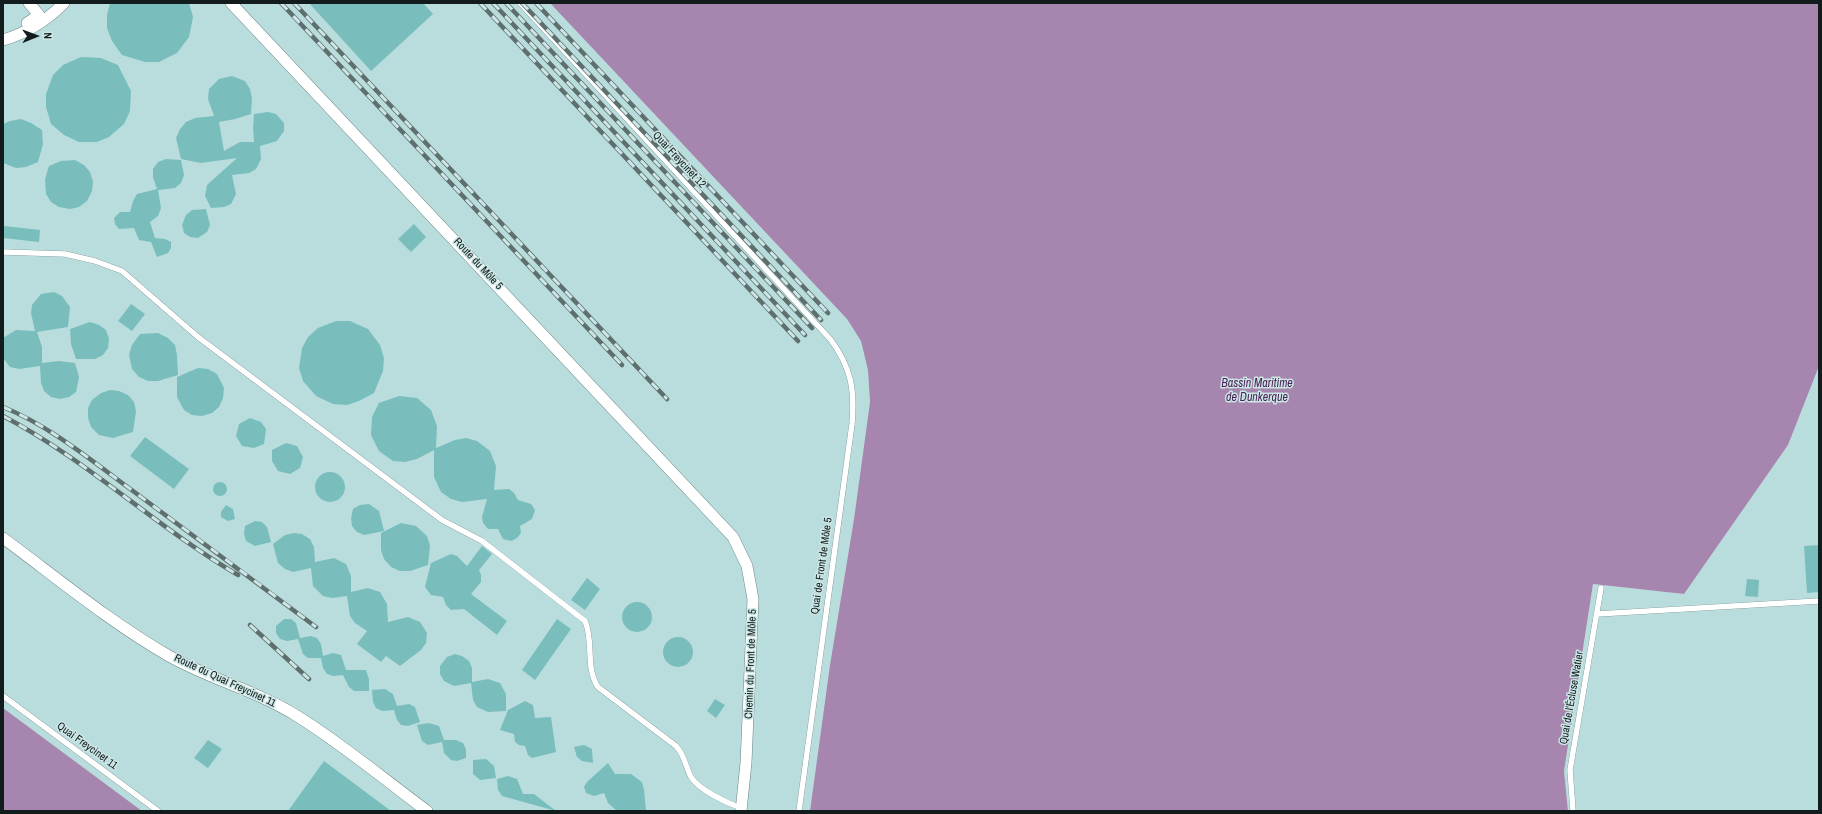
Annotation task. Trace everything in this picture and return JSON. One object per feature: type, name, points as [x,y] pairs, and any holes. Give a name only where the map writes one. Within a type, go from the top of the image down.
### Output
[{"type":"street","points":[[3,33],[20,27],[39,15],[28,3]]},
{"type":"street","points":[[3,40],[31,29],[47,18],[64,3]]},
{"type":"street","name":"Route du Môle 5","points":[[231,3],[724,525]]},
{"type":"street","name":"Chemin du Front de Môle 5","points":[[724,525],[733,537],[744,558],[751,582],[753,599],[747,758],[741,809]]},
{"type":"street","name":"Route du Quai Freycinet 11","points":[[3,538],[150,644],[189,667],[298,716],[427,811]]},
{"type":"lane","name":"Quai Freycinet 12","points":[[520,3],[823,330]]},
{"type":"lane","points":[[3,252],[65,254],[95,261],[122,271],[198,337],[442,520],[490,547],[585,621],[588,629],[593,680],[598,687],[676,746],[683,754],[691,776],[696,784],[725,802],[741,809]]},
{"type":"lane","name":"Quai de Front de Môle 5","points":[[799,811],[854,403],[850,376],[846,365],[840,352],[823,330]]},
{"type":"lane","name":"Quai de l'Écluse Watier","points":[[1573,811],[1570,770],[1601,588]]},
{"type":"lane","points":[[1597,614],[1819,601]]},
{"type":"lane","name":"Quai Freycinet 11","points":[[3,696],[158,811]]},
{"type":"shaded area","points":[[3,3],[550,3],[847,319],[861,341],[868,370],[870,402],[854,519],[830,665],[810,811],[142,811],[3,708]]},
{"type":"shaded area","points":[[1819,366],[1819,811],[1568,811],[1564,771],[1593,584],[1684,594],[1788,445]]},
{"type":"water","name":"Bassin Maritime de Dunkerque","points":[[550,3],[1819,3],[1819,366],[1788,445],[1684,594],[1593,584],[1564,771],[1568,811],[810,811],[830,665],[854,519],[870,402],[868,370],[861,341],[847,319]]},
{"type":"water","points":[[3,708],[142,811],[3,811]]},
{"type":"building","points":[[110,3],[189,3],[193,17],[189,37],[177,53],[159,62],[145,62],[122,55],[112,41],[107,28],[107,15]]},
{"type":"building","points":[[309,3],[423,3],[433,14],[371,71]]},
{"type":"building","points":[[81,57],[101,58],[118,65],[131,91],[130,111],[124,124],[109,137],[97,142],[79,142],[64,135],[51,124],[46,107],[46,94],[53,75],[63,65]]},
{"type":"building","points":[[232,76],[245,81],[250,89],[252,98],[251,114],[219,122],[224,151],[240,142],[254,142],[254,114],[268,112],[276,114],[284,123],[284,131],[277,141],[260,146],[261,159],[256,169],[249,173],[232,175],[236,194],[231,204],[224,207],[211,208],[205,196],[207,185],[237,158],[201,163],[181,159],[176,138],[180,129],[186,122],[195,118],[214,116],[208,99],[209,89],[219,79]]},
{"type":"building","points":[[21,119],[42,130],[43,144],[38,162],[26,167],[16,168],[3,163],[3,124]]},
{"type":"building","points":[[166,159],[181,160],[184,175],[181,183],[175,188],[158,190],[161,208],[158,216],[150,222],[155,238],[165,239],[171,242],[171,248],[168,253],[157,257],[151,242],[139,240],[134,228],[119,229],[115,224],[114,218],[120,212],[130,212],[137,194],[157,189],[153,177],[153,169],[158,162]]},
{"type":"building","points":[[75,160],[84,165],[90,172],[93,182],[92,191],[87,201],[79,207],[70,209],[59,207],[51,202],[46,194],[45,179],[49,166],[61,161]]},
{"type":"building","points":[[206,209],[210,225],[207,232],[198,238],[190,237],[184,233],[182,225],[186,215],[192,210]]},
{"type":"building","points":[[414,224],[426,237],[411,252],[398,239]]},
{"type":"building","points":[[4,226],[40,230],[39,242],[3,238]]},
{"type":"building","points":[[54,292],[62,296],[70,307],[68,327],[37,332],[42,347],[42,363],[59,361],[75,363],[79,377],[76,392],[69,397],[60,399],[51,397],[44,391],[41,383],[40,366],[19,369],[10,367],[3,358],[3,338],[16,330],[35,331],[31,313],[32,305],[41,294]]},
{"type":"building","points":[[131,304],[145,314],[132,331],[118,321]]},
{"type":"building","points":[[336,321],[350,321],[368,329],[380,345],[384,358],[383,371],[374,393],[359,401],[347,405],[333,404],[316,396],[303,381],[299,368],[302,348],[308,337],[318,328]]},
{"type":"building","points":[[90,322],[99,325],[106,330],[109,339],[108,348],[103,355],[95,359],[76,359],[71,344],[70,329]]},
{"type":"building","points":[[158,333],[168,338],[175,345],[178,375],[158,381],[148,381],[139,377],[132,369],[129,355],[132,345],[140,334]]},
{"type":"building","points":[[198,368],[208,369],[217,374],[224,388],[223,398],[219,407],[212,413],[202,416],[192,415],[184,410],[177,397],[177,377]]},
{"type":"building","points":[[110,390],[119,391],[128,395],[134,402],[136,411],[133,432],[113,438],[99,435],[91,427],[88,418],[88,408],[92,400],[101,393]]},
{"type":"building","points":[[399,396],[417,398],[431,410],[437,426],[436,448],[455,440],[466,438],[477,441],[490,451],[496,466],[494,490],[509,489],[514,493],[518,500],[531,504],[535,510],[532,519],[520,526],[521,533],[517,538],[511,541],[503,539],[498,529],[488,529],[483,523],[482,517],[487,499],[462,502],[451,499],[441,492],[434,477],[434,450],[417,459],[405,462],[393,461],[379,451],[371,435],[372,417],[379,403]]},
{"type":"building","points":[[250,418],[261,422],[266,429],[264,444],[254,448],[242,446],[236,436],[239,424]]},
{"type":"building","points":[[145,437],[189,469],[174,489],[130,456]]},
{"type":"building","points":[[286,443],[297,446],[303,457],[300,468],[290,474],[278,471],[272,461],[272,450]]},
{"type":"building","points":[[330,472],[341,476],[345,487],[341,498],[330,502],[319,498],[315,487],[319,476]]},
{"type":"building","points":[[217,482],[223,482],[227,486],[227,492],[223,496],[217,496],[213,492],[213,486]]},
{"type":"building","points":[[369,504],[379,511],[384,531],[364,535],[357,532],[352,526],[351,518],[353,509],[360,505]]},
{"type":"building","points":[[226,505],[233,509],[235,519],[228,521],[221,517],[221,512]]},
{"type":"building","points":[[255,521],[262,522],[267,527],[271,542],[255,546],[246,541],[244,534],[245,526]]},
{"type":"building","points":[[401,523],[416,526],[427,536],[430,546],[428,565],[410,571],[400,571],[391,567],[384,559],[381,550],[381,533]]},
{"type":"building","points":[[294,533],[302,534],[310,539],[314,547],[315,562],[334,558],[346,564],[351,576],[351,592],[368,588],[380,592],[387,604],[388,622],[408,617],[420,622],[427,633],[426,643],[421,650],[400,666],[386,656],[381,662],[357,644],[367,631],[355,623],[350,616],[347,596],[332,598],[323,596],[313,586],[311,568],[293,572],[285,569],[278,563],[273,544],[285,535]]},
{"type":"building","points":[[1819,545],[1819,592],[1807,593],[1804,546]]},
{"type":"building","points":[[482,546],[492,554],[479,570],[481,582],[471,594],[507,621],[497,635],[464,609],[451,610],[446,605],[443,597],[431,595],[425,587],[431,563],[451,554],[457,556],[467,566]]},
{"type":"building","points":[[587,578],[600,589],[585,610],[571,600]]},
{"type":"building","points":[[1747,579],[1759,580],[1758,597],[1745,596]]},
{"type":"building","points":[[637,602],[648,606],[652,617],[648,628],[637,632],[626,628],[622,617],[626,606]]},
{"type":"building","points":[[284,619],[291,619],[296,623],[300,638],[311,636],[317,638],[321,644],[323,656],[333,653],[341,655],[346,670],[366,670],[369,679],[369,691],[354,691],[349,687],[343,675],[333,676],[327,674],[323,668],[321,658],[308,658],[303,654],[298,639],[287,641],[280,639],[276,633],[276,626]]},
{"type":"building","points":[[557,619],[571,629],[535,680],[522,670]]},
{"type":"building","points":[[678,637],[689,641],[693,652],[689,663],[678,667],[667,663],[663,652],[667,641]]},
{"type":"building","points":[[455,654],[462,656],[469,661],[472,668],[472,682],[488,679],[500,683],[506,694],[506,711],[488,712],[477,707],[473,700],[471,683],[454,686],[444,681],[440,674],[440,666],[447,657]]},
{"type":"building","points":[[385,689],[393,694],[397,706],[409,704],[415,707],[420,722],[408,726],[401,725],[397,720],[394,710],[382,711],[376,708],[373,702],[372,690]]},
{"type":"building","points":[[715,699],[725,705],[716,718],[707,711]]},
{"type":"building","points":[[525,701],[533,705],[535,718],[551,717],[556,752],[532,758],[528,755],[525,746],[519,745],[515,742],[514,734],[500,730],[508,710]]},
{"type":"building","points":[[429,723],[439,726],[444,740],[456,740],[463,743],[466,749],[466,758],[457,761],[451,760],[444,753],[442,742],[428,745],[422,741],[417,725]]},
{"type":"building","points":[[208,740],[222,749],[208,768],[194,758]]},
{"type":"building","points":[[584,745],[592,749],[593,763],[582,761],[577,757],[574,747]]},
{"type":"building","points":[[486,759],[494,766],[496,778],[480,780],[473,774],[473,760]]},
{"type":"building","points":[[324,761],[391,811],[288,811]]},
{"type":"building","points":[[608,763],[615,774],[631,774],[642,782],[646,811],[617,811],[608,803],[604,793],[594,796],[586,793],[584,787],[587,782]]},
{"type":"building","points":[[508,776],[517,779],[523,794],[534,794],[556,811],[502,796],[498,790],[497,779]]},
{"type":"railway","points":[[281,3],[622,365]]},
{"type":"railway","points":[[294,3],[667,399]]},
{"type":"railway","points":[[480,3],[798,341]]},
{"type":"railway","points":[[493,3],[805,335]]},
{"type":"railway","points":[[506,3],[812,328]]},
{"type":"railway","points":[[522,3],[821,320]]},
{"type":"railway","points":[[536,3],[828,313]]},
{"type":"railway","points":[[3,407],[54,434],[86,456],[316,627]]},
{"type":"railway","points":[[3,416],[34,433],[64,453],[178,536],[238,575]]},
{"type":"railway","points":[[250,625],[309,679]]}]
